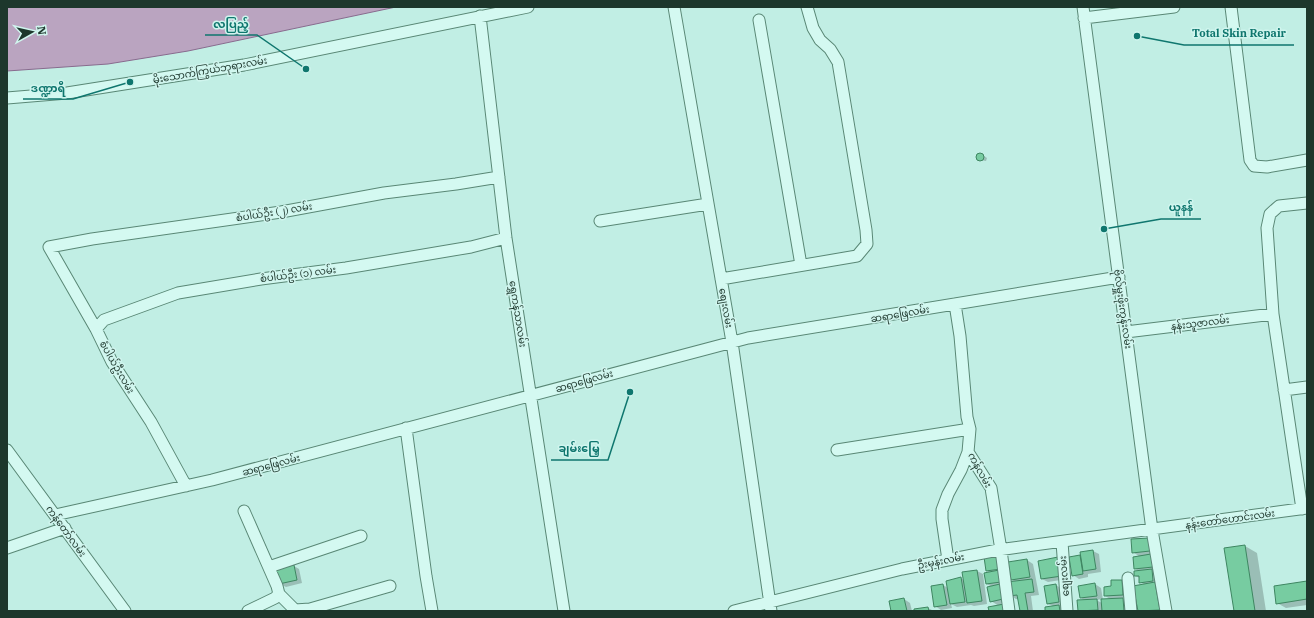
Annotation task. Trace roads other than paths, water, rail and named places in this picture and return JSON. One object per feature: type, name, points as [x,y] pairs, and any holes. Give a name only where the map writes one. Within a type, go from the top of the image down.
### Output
[{"type":"street","name":"မိုးသောက်ကြွယ်ဘုရားလမ်း","points":[[7,98],[67,93],[244,65],[528,7]]},
{"type":"street","name":"စျေးလမ်း","points":[[674,7],[732,342],[770,607]]},
{"type":"street","points":[[721,279],[856,256],[867,244],[866,230],[838,62],[830,49],[820,40],[813,28],[807,7]]},
{"type":"street","points":[[1083,12],[1174,7]]},
{"type":"street","points":[[1231,7],[1250,160],[1254,166],[1267,167],[1307,160]]},
{"type":"street","name":"ဗိုလ်မှူးဖိုးကွန်းလမ်း","points":[[1083,12],[1152,530],[1166,611]]},
{"type":"street","name":"‌ရွှေကန်သာလမ်း","points":[[480,16],[506,238],[532,396],[564,611]]},
{"type":"street","points":[[760,20],[801,266]]},
{"type":"street","name":"စံပါယ်ဦး (၂) လမ်း","points":[[49,247],[92,239],[281,212],[384,193],[499,177]]},
{"type":"street","points":[[1304,508],[1273,314],[1267,228],[1270,214],[1279,206],[1307,203]]},
{"type":"street","points":[[600,221],[708,204]]},
{"type":"street","name":"စံပါယ်ဦး (၁) လမ်း","points":[[96,330],[104,320],[178,293],[261,279],[346,268],[471,247],[506,238]]},
{"type":"street","name":"စံပါယ်ဦးလမ်း","points":[[49,247],[96,330],[112,362],[151,422],[186,486]]},
{"type":"street","name":"ဆရာဖြေလမ်း","points":[[55,515],[212,480],[732,342],[793,330],[1119,277]]},
{"type":"street","name":"ကန်လမ်း","points":[[955,304],[960,336],[967,417],[970,429],[968,452],[991,488],[1009,611]]},
{"type":"street","name":"နန်းသူဇာလမ်း","points":[[1126,332],[1273,314]]},
{"type":"street","points":[[1284,390],[1307,387]]},
{"type":"street","points":[[406,428],[432,611]]},
{"type":"street","points":[[837,450],[970,429]]},
{"type":"street","name":"ကန်တော်လမ်း","points":[[7,450],[125,611]]},
{"type":"street","points":[[948,560],[942,510],[968,452]]},
{"type":"street","name":"နန်းတော်ဟောင်းလမ်း","points":[[1152,530],[1304,508]]},
{"type":"street","points":[[244,511],[269,567],[279,594],[295,610],[310,609],[390,586]]},
{"type":"street","points":[[7,548],[65,528]]},
{"type":"street","name":"ဦးမှန်းလမ်း","points":[[734,611],[770,607],[902,569],[948,560],[1001,550],[1152,530]]},
{"type":"street","points":[[269,567],[361,536]]},
{"type":"street","name":"စျေးလမ်း","points":[[1062,542],[1067,611]]},
{"type":"street","points":[[1128,578],[1131,611]]},
{"type":"street","points":[[248,611],[275,598],[279,594]]},
{"type":"place","name":"Total Skin Repair","points":[[1137,36]]},
{"type":"place","name":"လပြည့်","points":[[306,69]]},
{"type":"place","name":"ဒဏ္ဍာရီ","points":[[130,82]]},
{"type":"place","name":"ယူနန်","points":[[1104,229]]},
{"type":"place","name":"ချမ်းမြေ့","points":[[630,392]]}]
